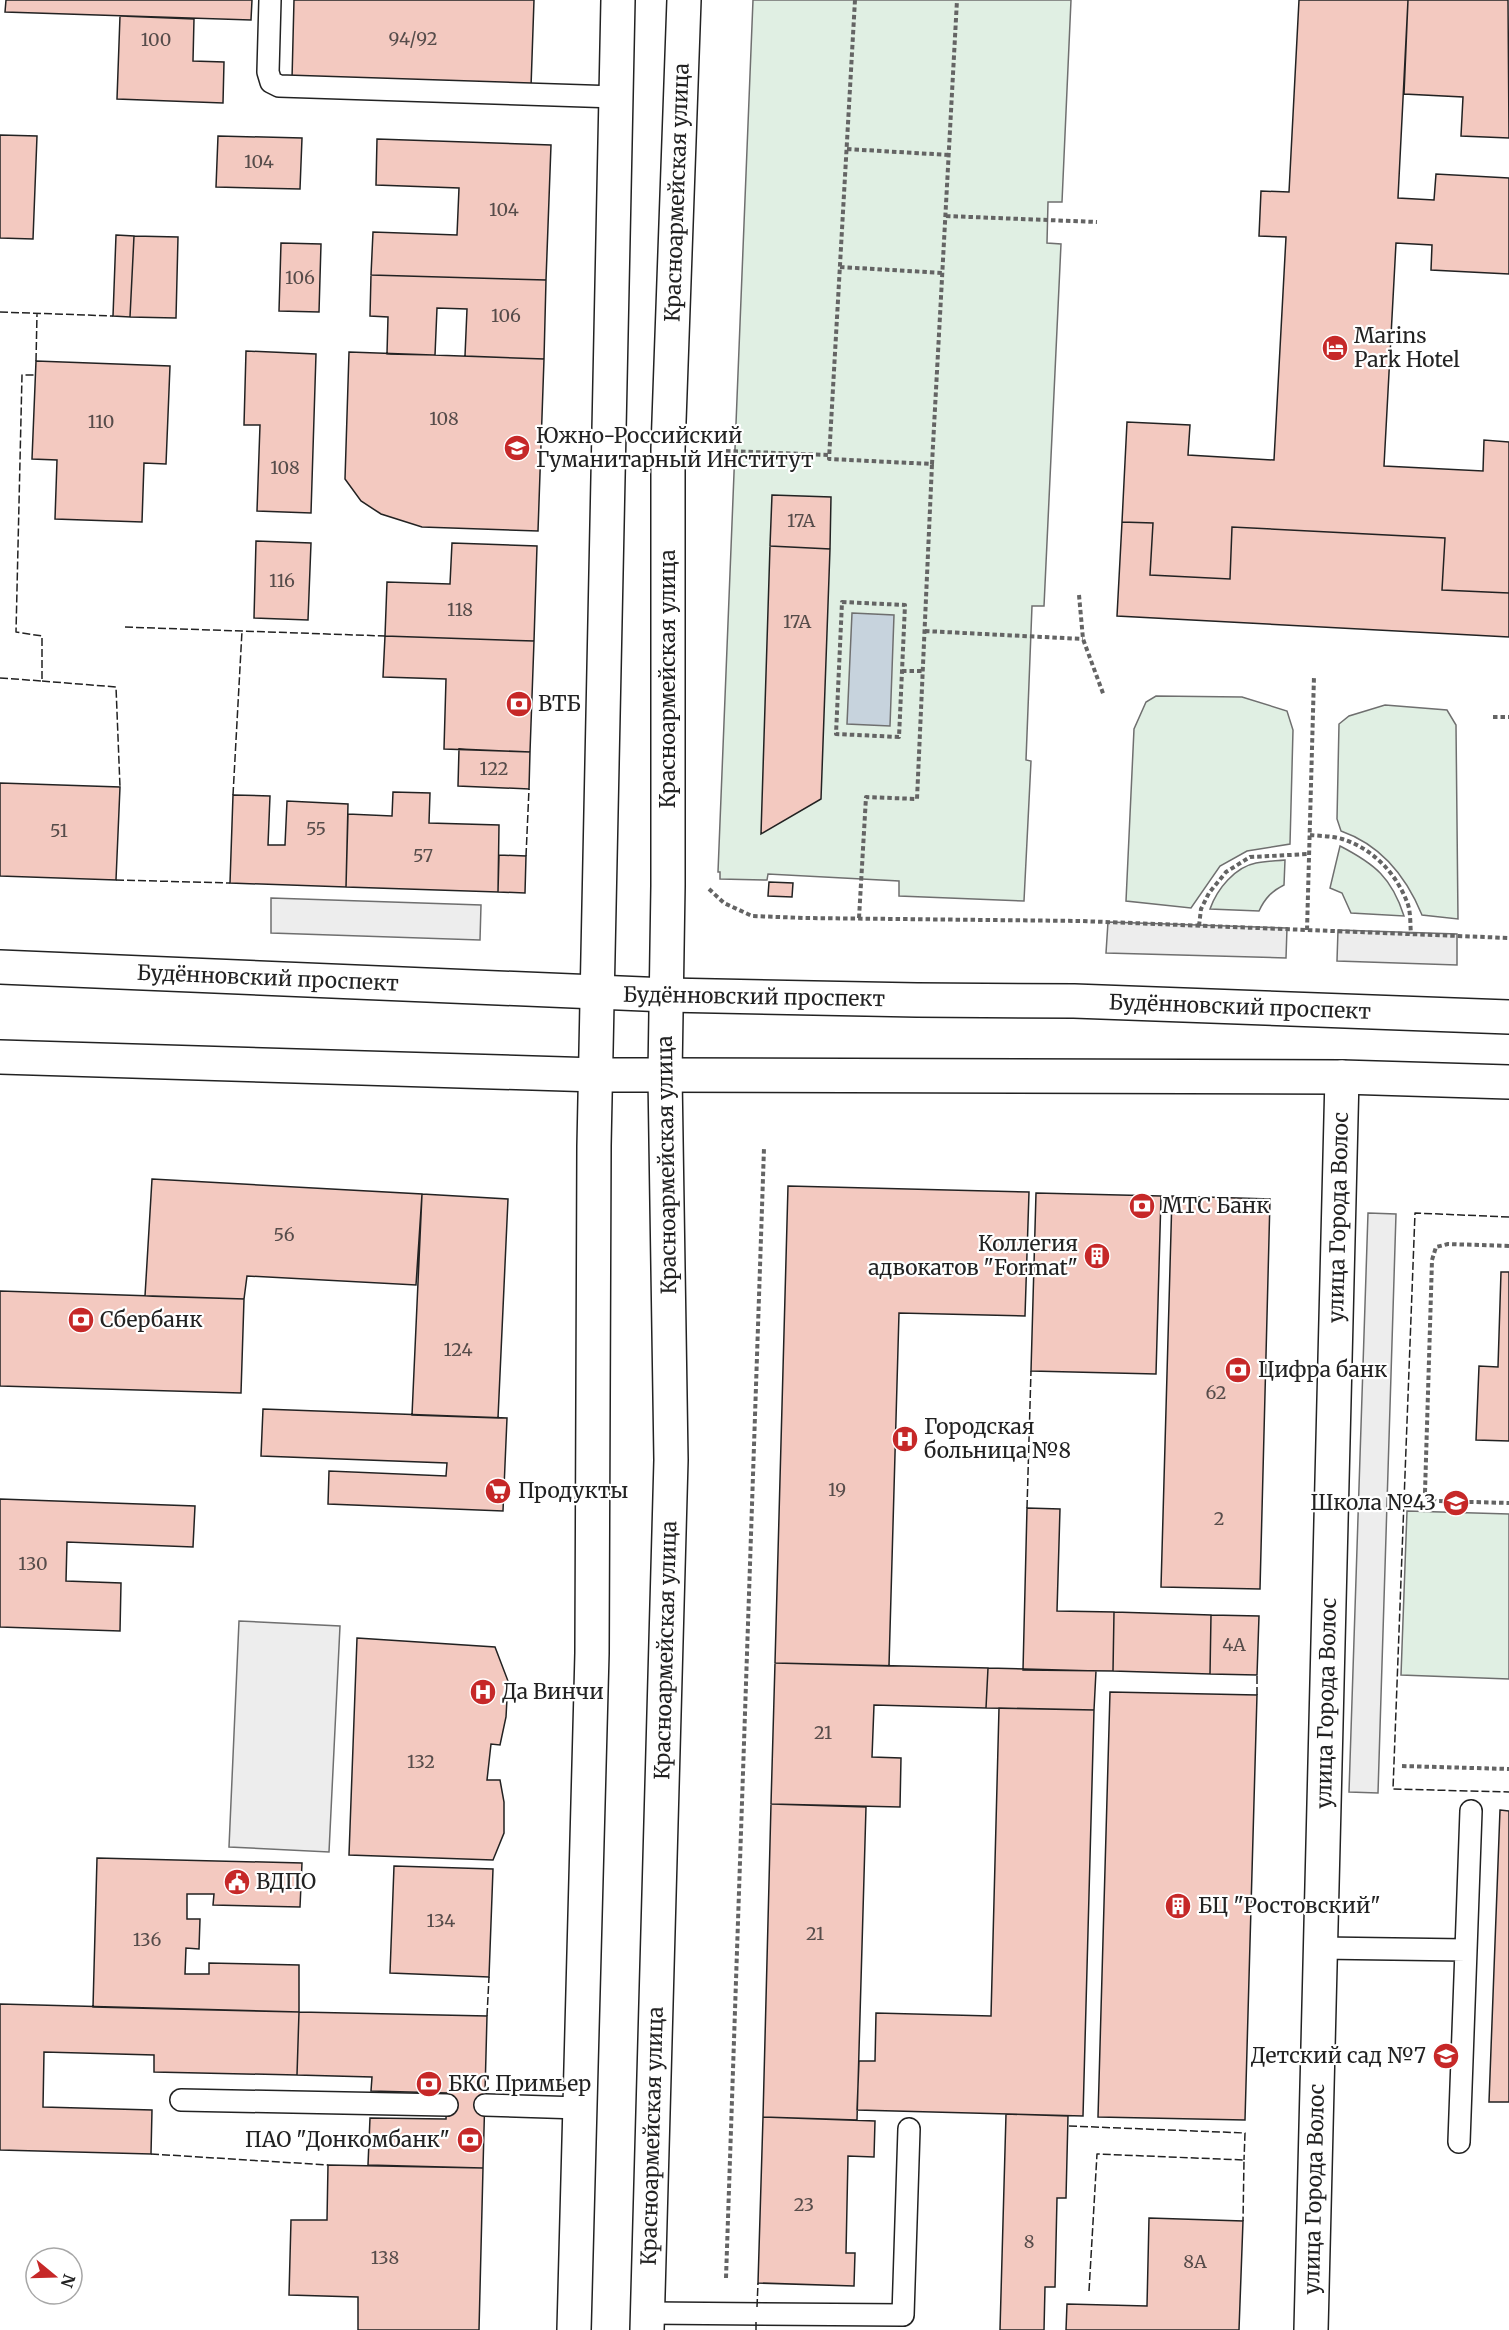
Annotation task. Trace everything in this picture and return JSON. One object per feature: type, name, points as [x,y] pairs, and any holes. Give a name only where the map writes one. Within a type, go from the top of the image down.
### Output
[{"type":"main road","points":[[574,2330],[592,1653],[594,1146],[618,0]]},
{"type":"main road","name":"Красноармейская улица","points":[[647,2322],[671,1460],[665,1075],[668,449],[684,0]]},
{"type":"main road","name":"Будённовский проспект","points":[[0,967],[597,993],[1086,1001],[1509,1017]]},
{"type":"main road","points":[[0,1057],[597,1075],[1342,1077],[1509,1082]]},
{"type":"main road","name":"улица Города Волос","points":[[1311,2330],[1342,1077]]},
{"type":"lane","points":[[270,0],[268,72],[271,82],[279,86],[616,97]]},
{"type":"lane","points":[[1459,2142],[1471,1811]]},
{"type":"lane","points":[[1320,1948],[1466,1950]]},
{"type":"lane","points":[[181,2100],[447,2105]]},
{"type":"lane","points":[[485,2105],[579,2108]]},
{"type":"lane","points":[[647,2322],[725,2314],[903,2315],[909,2129]]},
{"type":"path","points":[[855,0],[830,459],[932,465]]},
{"type":"path","points":[[859,918],[866,797],[917,799],[957,0]]},
{"type":"path","points":[[847,149],[949,155]]},
{"type":"path","points":[[946,216],[1097,222]]},
{"type":"path","points":[[840,267],[943,273]]},
{"type":"path","points":[[726,451],[830,455]]},
{"type":"path","points":[[1079,595],[1083,639],[1104,696]]},
{"type":"path","points":[[842,602],[905,605],[902,671],[899,737],[836,734],[842,602]]},
{"type":"path","points":[[925,631],[1083,639]]},
{"type":"path","points":[[902,671],[923,671]]},
{"type":"path","points":[[1307,930],[1314,676]]},
{"type":"path","points":[[1493,717],[1509,717]]},
{"type":"path","points":[[1310,835],[1340,838],[1356,844],[1380,861],[1393,875],[1408,903],[1411,934]]},
{"type":"path","points":[[1199,926],[1201,909],[1209,893],[1226,872],[1250,857],[1309,854]]},
{"type":"path","points":[[707,886],[724,903],[752,916],[1081,921],[1509,938]]},
{"type":"path","points":[[725,2314],[764,1148]]},
{"type":"path","points":[[1509,1246],[1448,1244],[1436,1247],[1432,1260],[1425,1492],[1429,1499],[1436,1501],[1509,1503]]},
{"type":"path","points":[[1402,1766],[1509,1769]]},
{"type":"green space","points":[[753,0],[1071,0],[1062,202],[1048,202],[1047,243],[1061,244],[1044,606],[1032,606],[1026,760],[1031,761],[1024,901],[899,896],[899,881],[768,874],[767,880],[720,879],[720,872],[718,872]]},
{"type":"green space","points":[[1156,696],[1242,697],[1287,711],[1293,730],[1290,844],[1247,851],[1220,866],[1191,908],[1126,901],[1134,729],[1146,702]]},
{"type":"green space","points":[[1385,705],[1447,710],[1456,725],[1458,919],[1422,915],[1400,875],[1380,853],[1341,831],[1337,819],[1339,724],[1349,716]]},
{"type":"green space","points":[[1340,846],[1363,859],[1381,874],[1394,892],[1404,916],[1351,913],[1342,893],[1330,888]]},
{"type":"green space","points":[[1285,860],[1284,885],[1269,895],[1259,911],[1210,909],[1222,887],[1241,869],[1256,863]]},
{"type":"green space","points":[[1407,1511],[1509,1514],[1509,1679],[1401,1675]]},
{"type":"shaded area","points":[[852,613],[894,615],[890,726],[847,724]]},
{"type":"shaded area","points":[[271,898],[481,905],[480,940],[271,933]]},
{"type":"shaded area","points":[[1108,922],[1287,928],[1286,958],[1106,953]]},
{"type":"shaded area","points":[[1338,930],[1457,934],[1457,965],[1337,961]]},
{"type":"shaded area","points":[[1368,1213],[1396,1214],[1378,1793],[1349,1792]]},
{"type":"shaded area","points":[[239,1621],[340,1626],[329,1852],[229,1847]]},
{"type":"building","points":[[6,0],[252,0],[251,20],[5,12]]},
{"type":"building","points":[[294,0],[534,0],[531,87],[292,79]]},
{"type":"building","name":"Marins Park Hotel","points":[[1299,0],[1408,0],[1398,198],[1434,200],[1436,174],[1509,178],[1509,274],[1431,270],[1432,245],[1396,243],[1384,466],[1483,471],[1484,440],[1509,442],[1509,593],[1442,590],[1445,538],[1232,527],[1230,579],[1150,575],[1153,523],[1122,522],[1127,422],[1190,425],[1188,455],[1274,460],[1286,237],[1259,236],[1261,191],[1289,192]]},
{"type":"building","points":[[1408,0],[1508,0],[1509,138],[1461,136],[1463,97],[1404,94]]},
{"type":"building","points":[[120,16],[194,19],[193,61],[224,62],[223,103],[117,99]]},
{"type":"building","points":[[0,135],[37,136],[33,239],[0,238]]},
{"type":"building","points":[[218,136],[302,138],[300,189],[216,187]]},
{"type":"building","points":[[377,139],[551,145],[546,280],[371,275],[373,232],[457,235],[459,188],[376,185]]},
{"type":"building","points":[[116,235],[134,236],[130,317],[113,316]]},
{"type":"building","points":[[134,236],[178,237],[176,318],[130,317]]},
{"type":"building","points":[[281,243],[321,244],[319,312],[279,311]]},
{"type":"building","points":[[371,275],[546,280],[544,359],[465,356],[467,309],[437,308],[435,355],[387,354],[388,317],[370,316]]},
{"type":"building","points":[[246,351],[316,354],[311,513],[257,511],[260,425],[244,425]]},
{"type":"building","points":[[349,352],[544,359],[538,531],[422,527],[381,514],[361,501],[345,479]]},
{"type":"building","points":[[36,361],[170,366],[166,464],[144,463],[142,522],[55,519],[57,460],[32,459]]},
{"type":"building","points":[[772,495],[831,497],[830,549],[770,546]]},
{"type":"building","points":[[1122,522],[1153,523],[1150,575],[1230,579],[1232,527],[1445,538],[1442,590],[1509,593],[1509,637],[1117,616]]},
{"type":"building","points":[[256,541],[311,543],[308,620],[254,618]]},
{"type":"building","points":[[452,543],[537,546],[534,641],[385,636],[387,582],[450,584]]},
{"type":"building","points":[[770,546],[830,549],[821,799],[761,834]]},
{"type":"building","points":[[385,636],[534,641],[530,752],[444,749],[446,679],[383,677]]},
{"type":"building","points":[[459,749],[530,752],[529,789],[458,786]]},
{"type":"building","points":[[0,783],[120,787],[116,880],[0,876]]},
{"type":"building","points":[[393,792],[430,793],[429,823],[499,825],[498,892],[346,887],[348,814],[392,816]]},
{"type":"building","points":[[233,795],[270,796],[268,845],[285,845],[287,801],[348,804],[346,887],[230,883]]},
{"type":"building","points":[[499,855],[526,856],[525,893],[498,892]]},
{"type":"building","points":[[769,882],[793,883],[792,897],[768,896]]},
{"type":"building","points":[[152,1179],[422,1194],[416,1285],[247,1276],[244,1299],[145,1296]]},
{"type":"building","points":[[788,1186],[1029,1192],[1025,1316],[899,1313],[889,1666],[775,1663]]},
{"type":"building","name":"Коллегия адвокатов \"Format\"","points":[[1036,1193],[1161,1196],[1156,1374],[1031,1371]]},
{"type":"building","points":[[422,1194],[508,1199],[498,1418],[412,1415]]},
{"type":"building","points":[[1172,1196],[1270,1199],[1260,1589],[1161,1587]]},
{"type":"building","points":[[1501,1272],[1509,1272],[1509,1441],[1476,1440],[1479,1366],[1498,1367]]},
{"type":"building","points":[[0,1291],[244,1299],[241,1393],[0,1386]]},
{"type":"building","points":[[263,1409],[507,1418],[503,1511],[328,1504],[329,1471],[446,1476],[447,1463],[261,1456]]},
{"type":"building","points":[[0,1499],[195,1506],[193,1547],[67,1542],[66,1581],[121,1583],[120,1631],[0,1627]]},
{"type":"building","points":[[1027,1508],[1060,1509],[1057,1611],[1114,1612],[1113,1671],[1023,1670]]},
{"type":"building","points":[[1114,1612],[1211,1615],[1210,1674],[1113,1671]]},
{"type":"building","points":[[1211,1615],[1259,1616],[1257,1675],[1210,1674]]},
{"type":"building","points":[[357,1638],[495,1647],[508,1681],[506,1717],[500,1745],[491,1744],[487,1780],[500,1780],[504,1802],[504,1833],[493,1860],[349,1855]]},
{"type":"building","points":[[775,1663],[988,1668],[986,1708],[874,1705],[872,1757],[901,1758],[900,1807],[771,1804]]},
{"type":"building","points":[[988,1668],[1096,1671],[1094,1710],[986,1708]]},
{"type":"building","name":"БЦ \"Ростовский\"","points":[[1110,1692],[1257,1695],[1245,2120],[1098,2117]]},
{"type":"building","points":[[999,1708],[1094,1710],[1083,2116],[857,2110],[859,2061],[875,2061],[876,2013],[991,2016]]},
{"type":"building","points":[[771,1804],[866,1807],[857,2120],[763,2117]]},
{"type":"building","points":[[1500,1810],[1509,1811],[1509,2102],[1489,2102]]},
{"type":"building","points":[[97,1858],[302,1863],[300,1907],[213,1905],[214,1894],[187,1894],[187,1919],[200,1919],[199,1949],[186,1948],[185,1974],[209,1974],[209,1963],[299,1965],[299,2012],[93,2007]]},
{"type":"building","points":[[394,1866],[493,1869],[489,1977],[390,1973]]},
{"type":"building","points":[[0,2004],[299,2012],[297,2075],[154,2072],[154,2055],[44,2052],[43,2107],[152,2110],[151,2154],[0,2150]]},
{"type":"building","name":"БКС Примьер","points":[[299,2012],[487,2016],[483,2168],[368,2165],[370,2118],[446,2119],[447,2093],[371,2091],[372,2077],[297,2075]]},
{"type":"building","points":[[1006,2114],[1068,2116],[1066,2198],[1057,2198],[1055,2287],[1045,2287],[1044,2330],[1000,2330]]},
{"type":"building","points":[[763,2117],[875,2121],[874,2157],[848,2156],[846,2253],[855,2253],[854,2286],[758,2283]]},
{"type":"building","points":[[328,2165],[483,2168],[479,2330],[358,2330],[358,2297],[289,2295],[291,2220],[327,2220]]},
{"type":"building","points":[[1149,2218],[1243,2221],[1239,2330],[1066,2330],[1067,2304],[1147,2306]]},
{"type":"fence","points":[[0,312],[113,316]]},
{"type":"fence","points":[[36,361],[37,314]]},
{"type":"fence","points":[[0,678],[42,681],[42,636],[16,632],[22,375],[35,375]]},
{"type":"fence","points":[[125,627],[385,636]]},
{"type":"fence","points":[[233,795],[242,631]]},
{"type":"fence","points":[[42,681],[116,687],[120,787]]},
{"type":"fence","points":[[526,856],[529,789]]},
{"type":"fence","points":[[116,880],[230,883]]},
{"type":"fence","points":[[1161,1196],[1172,1196]]},
{"type":"fence","points":[[1509,1217],[1415,1213],[1393,1789],[1509,1792]]},
{"type":"fence","points":[[1027,1508],[1031,1371]]},
{"type":"fence","points":[[1257,1675],[1257,1695]]},
{"type":"fence","points":[[487,2016],[489,1977]]},
{"type":"fence","points":[[1069,2126],[1245,2133],[1244,2160]]},
{"type":"fence","points":[[151,2154],[328,2165]]},
{"type":"fence","points":[[1089,2291],[1097,2154],[1244,2160],[1243,2221]]},
{"type":"fence","points":[[757,2307],[758,2283]]},
{"type":"fence","points":[[756,2319],[756,2330]]},
{"type":"place","name":"Marins Park Hotel","points":[[1335,348]]},
{"type":"place","name":"Южно-Российский Гуманитарный Институт","points":[[517,448]]},
{"type":"place","name":"ВТБ","points":[[519,704]]},
{"type":"place","name":"МТС Банк","points":[[1142,1206]]},
{"type":"place","name":"Коллегия адвокатов \"Format\"","points":[[1097,1256]]},
{"type":"place","name":"Сбербанк","points":[[81,1320]]},
{"type":"place","name":"Цифра банк","points":[[1238,1370]]},
{"type":"place","name":"Городская больница №8","points":[[905,1439]]},
{"type":"place","name":"Продукты","points":[[498,1491]]},
{"type":"place","name":"Школа №43","points":[[1456,1503]]},
{"type":"place","name":"Да Винчи","points":[[483,1692]]},
{"type":"place","name":"ВДПО","points":[[237,1882]]},
{"type":"place","name":"БЦ \"Ростовский\"","points":[[1178,1906]]},
{"type":"place","name":"Детский сад №7","points":[[1446,2056]]},
{"type":"place","name":"БКС Примьер","points":[[429,2084]]},
{"type":"place","name":"ПАО \"Донкомбанк\"","points":[[470,2140]]}]
